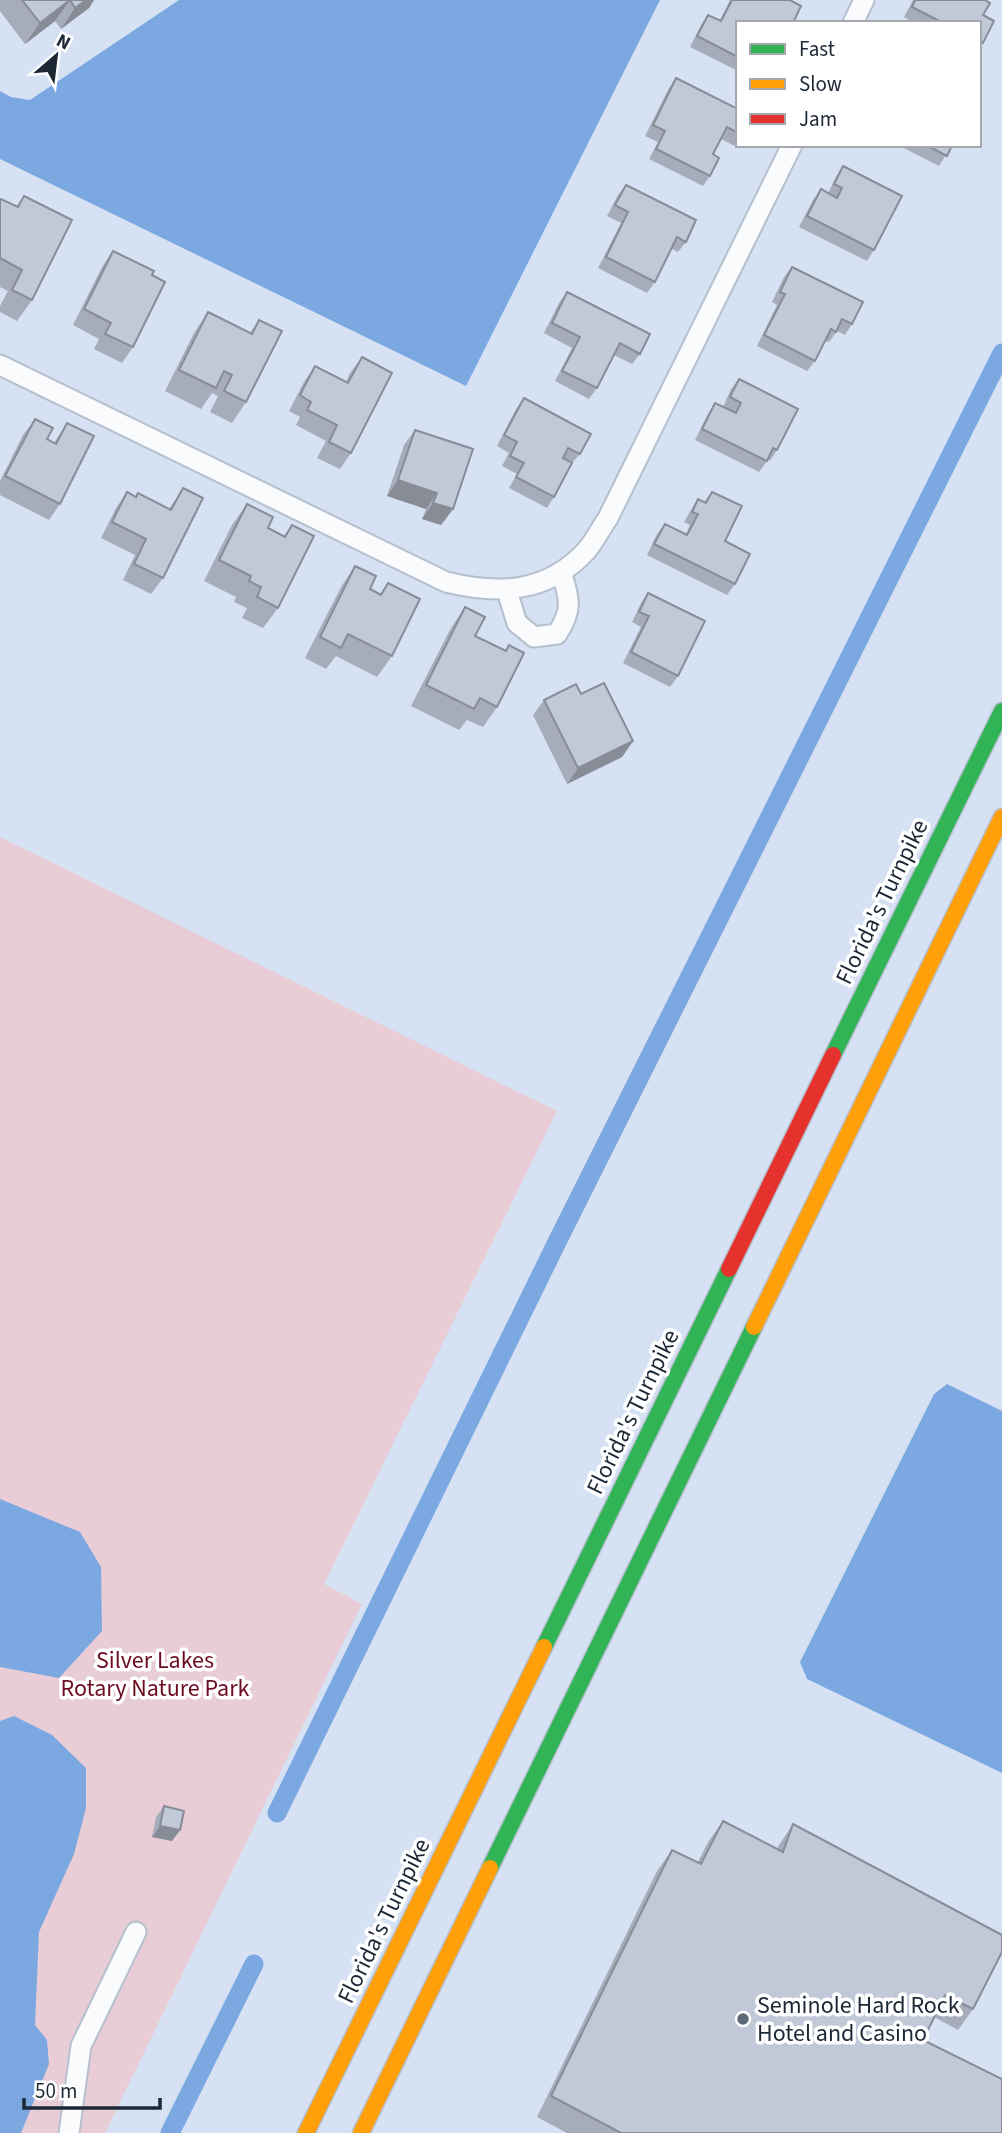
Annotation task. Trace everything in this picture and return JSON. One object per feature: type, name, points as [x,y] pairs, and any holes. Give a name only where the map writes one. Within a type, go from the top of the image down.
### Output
[{"type":"highway","name":"Florida's Turnpike","points":[[306,2133],[1002,711]]},
{"type":"highway","points":[[361,2133],[1002,817]]},
{"type":"street","points":[[854,21],[864,0]]},
{"type":"street","points":[[0,365],[446,582],[477,590],[508,591],[531,586],[561,572],[587,549],[608,518],[791,147]]},
{"type":"street","points":[[508,591],[517,623],[534,637],[557,634],[567,618],[569,596],[561,572]]},
{"type":"street","points":[[69,2133],[81,2046],[136,1932]]},
{"type":"green space","name":"Silver Lakes Rotary Nature Park","points":[[0,837],[557,1111],[324,1584],[362,1604],[105,2133],[0,2133]]},
{"type":"water","points":[[179,0],[660,0],[466,386],[0,159],[0,91],[11,97],[30,100]]},
{"type":"water","points":[[947,1384],[1002,1411],[1002,1773],[807,1679],[800,1662],[934,1394]]},
{"type":"water","points":[[0,1499],[80,1532],[101,1567],[102,1631],[59,1678],[0,1667]]},
{"type":"water","points":[[14,1716],[52,1735],[86,1768],[86,1808],[74,1854],[39,1932],[35,2025],[47,2040],[49,2064],[21,2133],[0,2133],[0,1721]]},
{"type":"building","points":[[22,0],[70,0],[40,23]]},
{"type":"building","points":[[70,0],[86,0],[75,8]]},
{"type":"building","points":[[732,0],[790,0],[801,6],[794,21],[736,21],[736,56],[697,36],[708,15],[721,21]]},
{"type":"building","points":[[915,0],[985,0],[990,3],[983,15],[994,21],[983,43],[981,21],[939,21],[912,7]]},
{"type":"building","points":[[676,78],[736,108],[736,132],[727,127],[713,154],[719,158],[710,176],[656,149],[665,131],[653,125]]},
{"type":"building","points":[[930,147],[951,147],[947,156]]},
{"type":"building","points":[[843,166],[902,196],[874,250],[807,216],[821,189],[837,198],[842,188],[834,184]]},
{"type":"building","points":[[626,185],[696,220],[686,242],[677,237],[655,282],[606,257],[628,212],[615,205]]},
{"type":"building","points":[[24,196],[72,220],[32,300],[12,290],[22,270],[0,258],[0,201],[1,199],[18,207]]},
{"type":"building","points":[[113,251],[154,271],[152,275],[165,282],[133,347],[105,334],[111,323],[84,309]]},
{"type":"building","points":[[792,267],[863,302],[852,324],[842,319],[836,332],[831,329],[815,361],[764,335],[785,294],[780,292]]},
{"type":"building","points":[[567,292],[650,334],[640,354],[620,343],[597,388],[562,371],[580,337],[552,323]]},
{"type":"building","points":[[208,312],[252,334],[259,320],[282,331],[246,402],[224,391],[232,375],[224,371],[216,388],[179,370]]},
{"type":"building","points":[[362,357],[392,373],[351,453],[329,442],[337,425],[307,410],[311,402],[300,395],[315,366],[348,383]]},
{"type":"building","points":[[739,379],[798,409],[777,450],[773,448],[767,461],[702,429],[715,403],[736,413],[741,403],[730,397]]},
{"type":"building","points":[[524,398],[591,434],[580,454],[568,448],[563,458],[572,463],[554,497],[516,477],[524,463],[510,456],[517,442],[504,435]]},
{"type":"building","points":[[35,419],[53,428],[47,439],[56,444],[67,423],[94,436],[60,504],[5,476]]},
{"type":"building","points":[[415,430],[473,449],[453,509],[433,503],[437,493],[398,480]]},
{"type":"building","points":[[183,488],[203,498],[163,578],[134,564],[146,539],[112,522],[127,492],[136,497],[138,493],[171,510]]},
{"type":"building","points":[[712,492],[742,506],[725,541],[750,554],[735,584],[654,544],[665,524],[687,535],[698,514],[692,512],[698,499],[706,503]]},
{"type":"building","points":[[247,504],[273,517],[268,528],[285,537],[292,525],[314,536],[278,608],[257,597],[261,587],[249,581],[251,576],[219,560]]},
{"type":"building","points":[[355,566],[376,576],[370,589],[381,595],[388,583],[420,599],[392,656],[348,634],[341,648],[320,637]]},
{"type":"building","points":[[648,593],[705,621],[678,676],[631,652],[649,616],[639,612]]},
{"type":"building","points":[[465,607],[485,617],[475,636],[506,651],[509,645],[524,653],[497,707],[480,698],[474,709],[426,685]]},
{"type":"building","points":[[604,683],[633,741],[578,768],[544,700],[576,684],[581,694]]},
{"type":"building","points":[[164,1806],[184,1811],[180,1830],[160,1826]]},
{"type":"building","name":"Seminole Hard Rock Hotel and Casino","points":[[723,1821],[783,1852],[793,1824],[1002,1935],[1002,1952],[973,2009],[945,1995],[923,2040],[1002,2079],[1002,2133],[621,2133],[551,2096],[672,1850],[701,1864]]},
{"type":"waterway","points":[[277,1813],[559,1238],[1002,353]]},
{"type":"waterway","points":[[170,2133],[254,1964]]},
{"type":"traffic: fast","points":[[833,1055],[1002,711]]},
{"type":"traffic: fast","points":[[544,1647],[729,1269]]},
{"type":"traffic: fast","points":[[490,1868],[754,1327]]},
{"type":"traffic: slow","points":[[754,1327],[1002,817]]},
{"type":"traffic: slow","points":[[306,2133],[544,1647]]},
{"type":"traffic: slow","points":[[361,2133],[490,1868]]},
{"type":"traffic: jam","points":[[729,1269],[833,1055]]},
{"type":"place","name":"Seminole Hard Rock Hotel and Casino","points":[[743,2019]]}]
